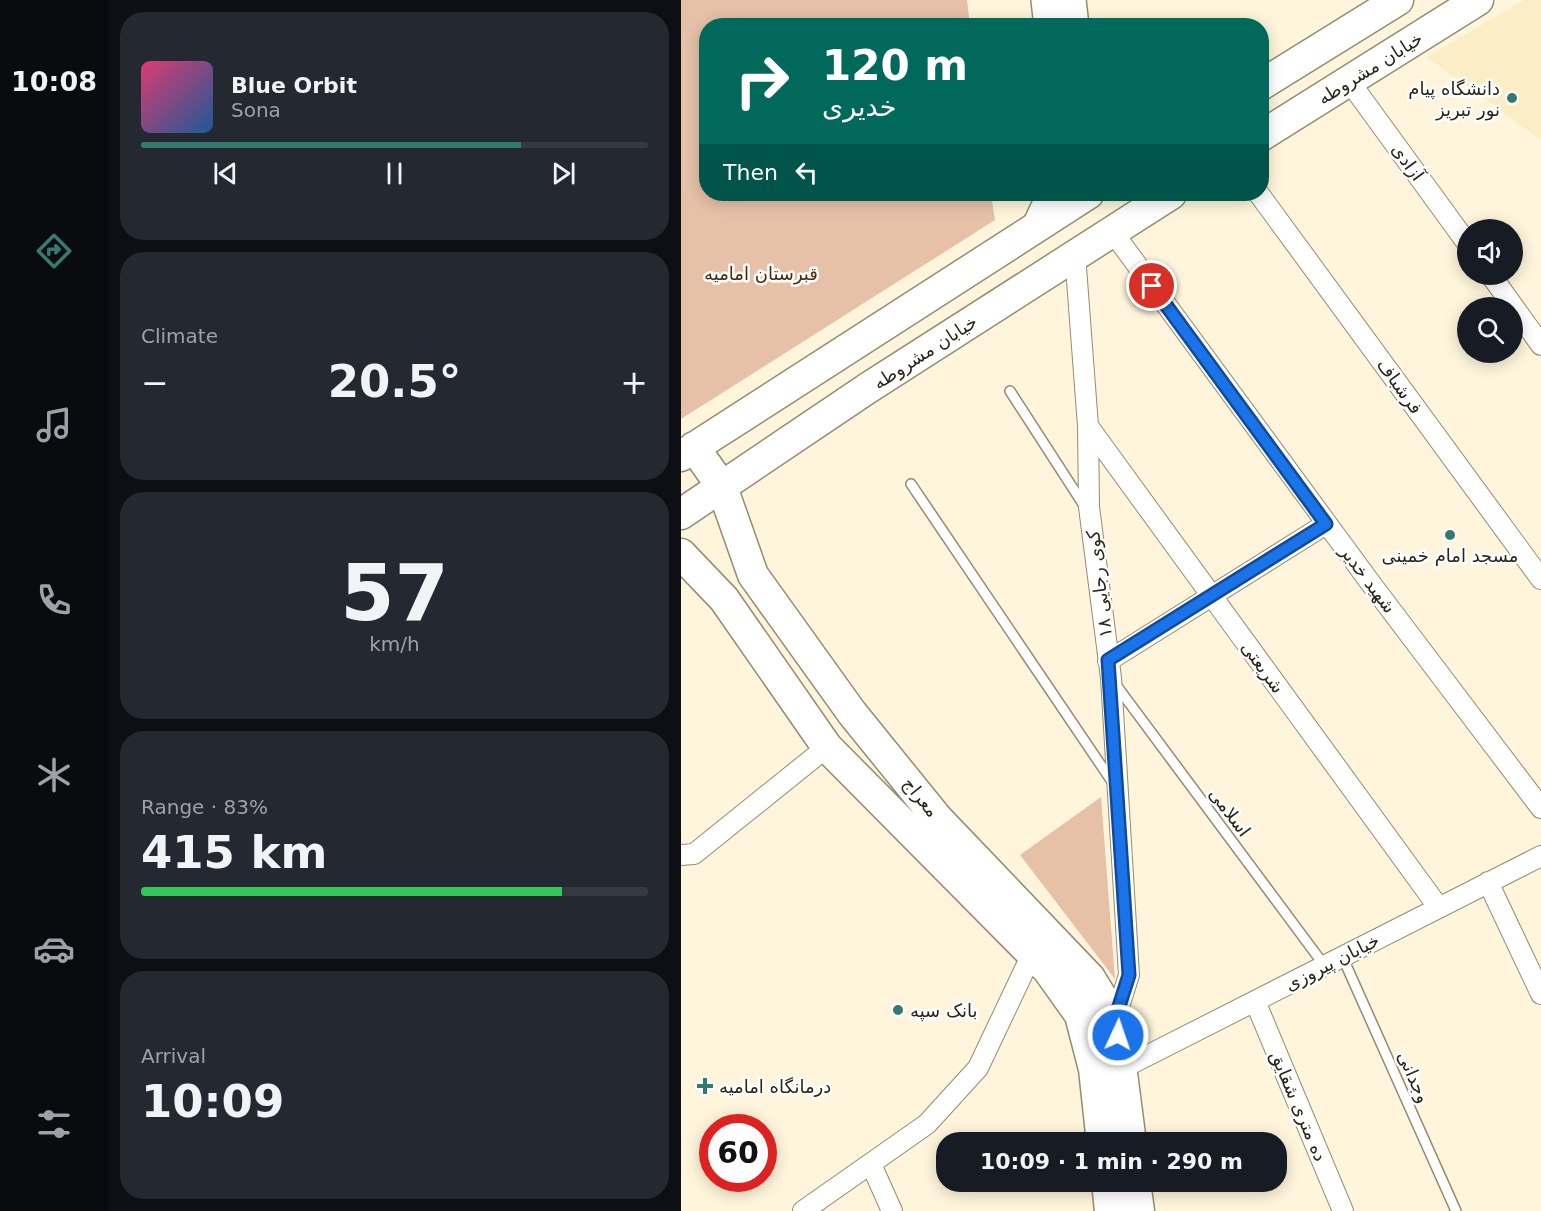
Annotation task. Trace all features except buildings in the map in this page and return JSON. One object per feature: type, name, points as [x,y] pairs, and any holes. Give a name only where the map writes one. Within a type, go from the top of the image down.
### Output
[{"type":"main road","points":[[1045,0],[1047,18]]},
{"type":"main road","points":[[1072,0],[1074,18]]},
{"type":"main road","points":[[1269,80],[1398,0]]},
{"type":"main road","name":"خیابان مشروطه","points":[[1269,131],[1478,0]]},
{"type":"main road","points":[[1036,226],[1048,201]]},
{"type":"main road","points":[[688,452],[1077,201]]},
{"type":"main road","name":"خیابان مشروطه","points":[[681,514],[868,388],[1160,201]]},
{"type":"main road","points":[[843,350],[868,388]]},
{"type":"main road","name":"معراج","points":[[688,452],[722,487],[753,575],[852,713],[937,818],[1090,978],[1115,1019],[1130,1132]]},
{"type":"main road","name":"معراج","points":[[681,554],[723,598],[827,747],[1048,970],[1080,1015],[1094,1069],[1102,1132]]},
{"type":"main road","points":[[723,598],[753,575]]},
{"type":"main road","points":[[1108,1192],[1110,1211]]},
{"type":"main road","points":[[1136,1192],[1139,1211]]},
{"type":"street","name":"آزادی","points":[[1349,81],[1457,229]]},
{"type":"street","name":"فرشباف","points":[[1264,201],[1541,579]]},
{"type":"street","name":"شهید خدیر","points":[[1111,231],[1326,524],[1541,808]]},
{"type":"street","name":"کوی رجایی ۱۸","points":[[1075,254],[1088,426],[1090,516],[1109,669],[1129,975],[1115,1019]]},
{"type":"street","points":[[1498,285],[1541,345]]},
{"type":"street","name":"شریعتی","points":[[1088,426],[1439,908]]},
{"type":"street","points":[[1109,669],[1211,594],[1326,524]]},
{"type":"street","points":[[681,855],[694,854],[827,747]]},
{"type":"street","name":"خیابان پیروزی","points":[[1123,1068],[1541,856]]},
{"type":"street","points":[[1488,882],[1541,994]]},
{"type":"street","points":[[803,1211],[927,1124],[978,1068],[1032,954]]},
{"type":"street","name":"ده متری شقایق","points":[[1255,1001],[1343,1211]]},
{"type":"street","points":[[871,1164],[892,1211]]},
{"type":"lane","points":[[1010,391],[1090,516]]},
{"type":"lane","points":[[911,484],[1117,790]]},
{"type":"lane","name":"اسلامی","points":[[1109,669],[1324,965]]},
{"type":"lane","name":"وجدانی","points":[[1342,956],[1456,1211]]},
{"type":"shaded area","name":"دانشگاه پیام نور تبریز","points":[[1524,0],[1541,0],[1541,140],[1427,57]]},
{"type":"green space","name":"قبرستان امامیه","points":[[681,0],[967,0],[969,18],[699,18],[699,201],[992,201],[995,220],[681,419]]},
{"type":"green space","points":[[1101,797],[1115,979],[1020,855]]},
{"type":"place","name":"دانشگاه پیام نور تبریز","points":[[1512,98]]},
{"type":"place","name":"مسجد امام خمینی","points":[[1450,535]]},
{"type":"place","name":"بانک سپه","points":[[898,1010]]},
{"type":"place","name":"درمانگاه امامیه","points":[[705,1086]]},
{"type":"route","points":[[1118,1035],[1115,1019],[1129,975],[1108,660],[1326,524],[1152,286]]}]
